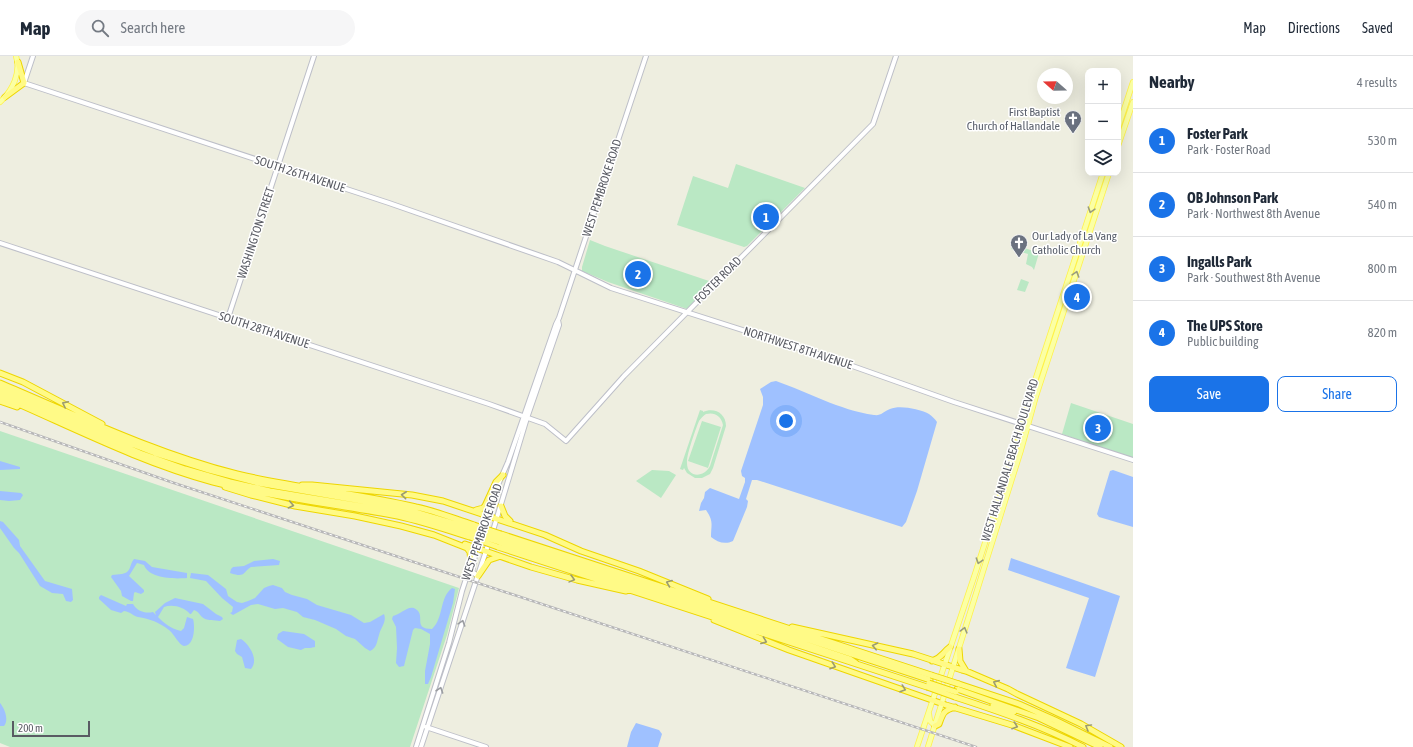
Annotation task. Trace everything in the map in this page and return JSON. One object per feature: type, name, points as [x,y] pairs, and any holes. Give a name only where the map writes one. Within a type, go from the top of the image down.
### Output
[{"type":"highway","points":[[5,97],[24,83],[18,62]]},
{"type":"highway","points":[[0,373],[23,382],[96,420],[111,430]]},
{"type":"highway","points":[[0,383],[155,448],[187,459],[237,474],[290,485],[418,507],[472,531]]},
{"type":"highway","points":[[0,388],[129,443],[209,470],[258,483],[402,508],[811,641],[929,681],[1030,718],[1092,747]]},
{"type":"highway","points":[[0,392],[140,453],[185,469],[230,482],[270,491],[397,512],[472,531],[850,659],[860,666]]},
{"type":"highway","points":[[0,396],[152,462],[214,482],[280,497],[472,531]]},
{"type":"highway","points":[[0,401],[37,413]]},
{"type":"highway","points":[[473,511],[486,506],[496,482],[503,475]]},
{"type":"highway","points":[[214,482],[250,496],[400,526],[434,535],[499,557],[577,580],[644,595]]},
{"type":"highway","points":[[290,485],[312,485],[412,495],[443,501],[512,523],[581,551],[639,571],[702,596],[717,605]]},
{"type":"highway","points":[[501,506],[505,516],[512,523]]},
{"type":"highway","points":[[500,540],[717,605],[891,663],[929,681]]},
{"type":"highway","points":[[500,540],[644,595],[860,666],[929,681]]},
{"type":"highway","points":[[451,541],[467,548],[470,552],[471,562]]},
{"type":"highway","points":[[478,576],[489,560],[499,557]]},
{"type":"highway","points":[[703,614],[721,624],[789,650],[942,703],[1015,726],[1070,747]]},
{"type":"highway","points":[[780,626],[802,629],[902,652],[966,671],[1008,689],[1081,724],[1121,747]]},
{"type":"highway","points":[[789,638],[929,681],[1038,718],[1100,747]]},
{"type":"highway","points":[[811,641],[870,659],[891,663]]},
{"type":"highway","points":[[932,661],[941,657],[950,647]]},
{"type":"highway","points":[[959,649],[960,661],[966,671]]},
{"type":"highway","points":[[957,691],[1013,717],[1050,731],[1083,747]]},
{"type":"highway","points":[[957,691],[1019,704],[1110,747]]},
{"type":"highway","points":[[935,726],[939,724],[943,713],[946,710],[955,707]]},
{"type":"main road","points":[[0,102],[5,97],[15,80],[18,62],[16,56]]},
{"type":"main road","points":[[1121,119],[1133,82]]},
{"type":"main road","points":[[1120,140],[1133,102]]},
{"type":"main road","name":"WEST HALLANDALE BEACH BOULEVARD","points":[[917,746],[1006,479],[1048,339],[1102,176]]},
{"type":"main road","name":"WEST HALLANDALE BEACH BOULEVARD","points":[[928,747],[954,668],[964,628],[1012,480],[1036,396],[1108,176]]},
{"type":"main road","points":[[1052,328],[1052,337],[1054,342]]},
{"type":"main road","points":[[1048,339],[1051,351]]},
{"type":"main road","points":[[1012,458],[1013,464],[1010,475],[1012,480]]},
{"type":"main road","points":[[1005,502],[1004,496],[1008,484],[1006,479]]},
{"type":"main road","points":[[928,711],[930,721],[935,726]]},
{"type":"street","points":[[24,83],[33,56]]},
{"type":"street","name":"WASHINGTON STREET","points":[[228,318],[314,56]]},
{"type":"street","name":"WEST PEMBROKE ROAD","points":[[421,747],[425,727],[471,562],[487,515],[526,417],[559,325],[558,320],[646,56]]},
{"type":"street","name":"FOSTER ROAD","points":[[566,440],[624,376],[686,312],[873,124],[896,56]]},
{"type":"street","name":"SOUTH 26TH AVENUE","points":[[24,83],[426,216],[558,262],[575,271]]},
{"type":"street","name":"SOUTH 28TH AVENUE","points":[[0,243],[526,417],[549,427],[566,440]]},
{"type":"street","name":"NORTHWEST 8TH AVENUE","points":[[575,271],[611,288],[854,366],[948,400],[1133,460]]},
{"type":"street","name":"WEST PEMBROKE ROAD","points":[[416,747],[425,727],[478,576],[501,506],[526,417]]},
{"type":"street","points":[[476,548],[472,572],[478,576]]},
{"type":"street","points":[[425,727],[486,747]]},
{"type":"green space","points":[[736,164],[805,188],[747,246],[744,247],[677,225],[693,176],[728,188]]},
{"type":"green space","points":[[590,240],[712,282],[687,309],[608,282],[582,271]]},
{"type":"green space","points":[[1013,244],[1039,253],[1034,270],[1026,264],[1028,254],[1011,249]]},
{"type":"green space","points":[[1021,279],[1029,282],[1025,292],[1017,290]]},
{"type":"green space","points":[[1071,403],[1133,424],[1133,459],[1062,434]]},
{"type":"green space","points":[[700,410],[703,412],[711,410],[719,412],[724,418],[726,426],[710,474],[702,478],[695,478],[687,473],[684,468],[683,470],[680,469]],"holes":[[[706,414],[717,415],[721,419],[723,425],[710,466],[704,473],[696,475],[693,474],[688,468],[687,459],[699,421]]]},
{"type":"green space","points":[[702,421],[721,427],[708,468],[688,461]]},
{"type":"green space","points":[[0,431],[459,588],[447,635],[410,747],[10,747],[0,743]]},
{"type":"green space","points":[[652,470],[669,471],[676,475],[661,498],[636,481]]},
{"type":"water","points":[[776,381],[836,405],[861,413],[876,415],[899,407],[925,412],[937,422],[917,491],[906,522],[902,527],[757,480],[752,480],[746,499],[748,501],[747,507],[733,541],[727,543],[721,542],[711,537],[712,523],[710,517],[706,510],[699,511],[705,492],[710,488],[739,499],[745,482],[745,478],[742,476],[741,471],[763,405],[763,397],[760,389],[771,382]]},
{"type":"water","points":[[0,461],[20,467],[20,469],[0,470]]},
{"type":"water","points":[[1113,470],[1133,477],[1133,527],[1099,517],[1097,514],[1110,471]]},
{"type":"water","points":[[0,491],[21,493],[23,495],[20,500],[0,500]]},
{"type":"water","points":[[0,521],[3,522],[19,540],[20,546],[45,581],[72,589],[73,600],[71,602],[66,601],[63,594],[52,593],[40,586],[19,553],[0,528]]},
{"type":"water","points":[[1011,558],[1120,596],[1095,677],[1066,668],[1089,598],[1008,570]]},
{"type":"water","points":[[134,559],[145,561],[152,567],[187,573],[187,578],[157,576],[147,570],[144,565],[137,563],[129,576],[144,590],[144,592],[141,594],[135,592],[133,601],[131,601],[122,596],[121,591],[111,577],[112,575],[127,572]]},
{"type":"water","points":[[273,559],[280,561],[279,565],[251,567],[241,575],[230,573],[233,567],[244,566],[254,561]]},
{"type":"water","points":[[191,573],[208,575],[226,589],[228,596],[237,602],[242,603],[255,598],[264,588],[273,585],[282,588],[285,592],[307,599],[317,605],[351,615],[364,623],[370,622],[384,614],[384,622],[377,642],[370,651],[355,639],[346,636],[336,629],[315,620],[303,617],[297,612],[283,608],[275,609],[258,604],[251,605],[233,615],[230,613],[232,612],[233,607],[206,581],[190,578]]},
{"type":"water","points":[[452,588],[455,589],[453,603],[431,677],[428,684],[425,684],[425,671],[430,644],[430,634],[421,629],[415,628],[413,630],[404,666],[399,667],[396,663],[396,627],[392,619],[393,616],[405,610],[414,608],[419,613],[421,625],[432,629],[436,624],[445,597]]},
{"type":"water","points":[[101,595],[126,606],[127,604],[133,604],[142,611],[147,613],[153,612],[156,615],[155,612],[165,603],[175,598],[203,604],[223,619],[220,621],[208,620],[194,610],[190,614],[178,607],[164,607],[158,617],[165,624],[174,629],[181,631],[184,628],[187,617],[193,619],[194,630],[192,639],[188,645],[184,646],[180,644],[169,630],[158,623],[124,611],[121,613],[111,610],[99,599]]},
{"type":"water","points":[[283,631],[304,634],[315,641],[315,647],[301,650],[288,647],[277,639],[278,634]]},
{"type":"water","points":[[241,639],[250,649],[254,657],[251,669],[245,668],[242,657],[235,651],[237,640]]},
{"type":"water","points":[[0,703],[6,714],[4,726],[0,726]]},
{"type":"water","points":[[636,723],[659,730],[662,734],[658,747],[627,747],[631,732]]},
{"type":"railway","points":[[0,422],[171,482],[976,747]]},
{"type":"place","name":"First Baptist Church of Hallandale","points":[[1073,134]]},
{"type":"place","name":"Foster Park","points":[[766,217]]},
{"type":"place","name":"Our Lady of La Vang Catholic Church","points":[[1019,258]]},
{"type":"place","name":"OB Johnson Park","points":[[638,274]]},
{"type":"place","name":"The UPS Store","points":[[1077,297]]},
{"type":"place","name":"Ingalls Park","points":[[1098,428]]}]
